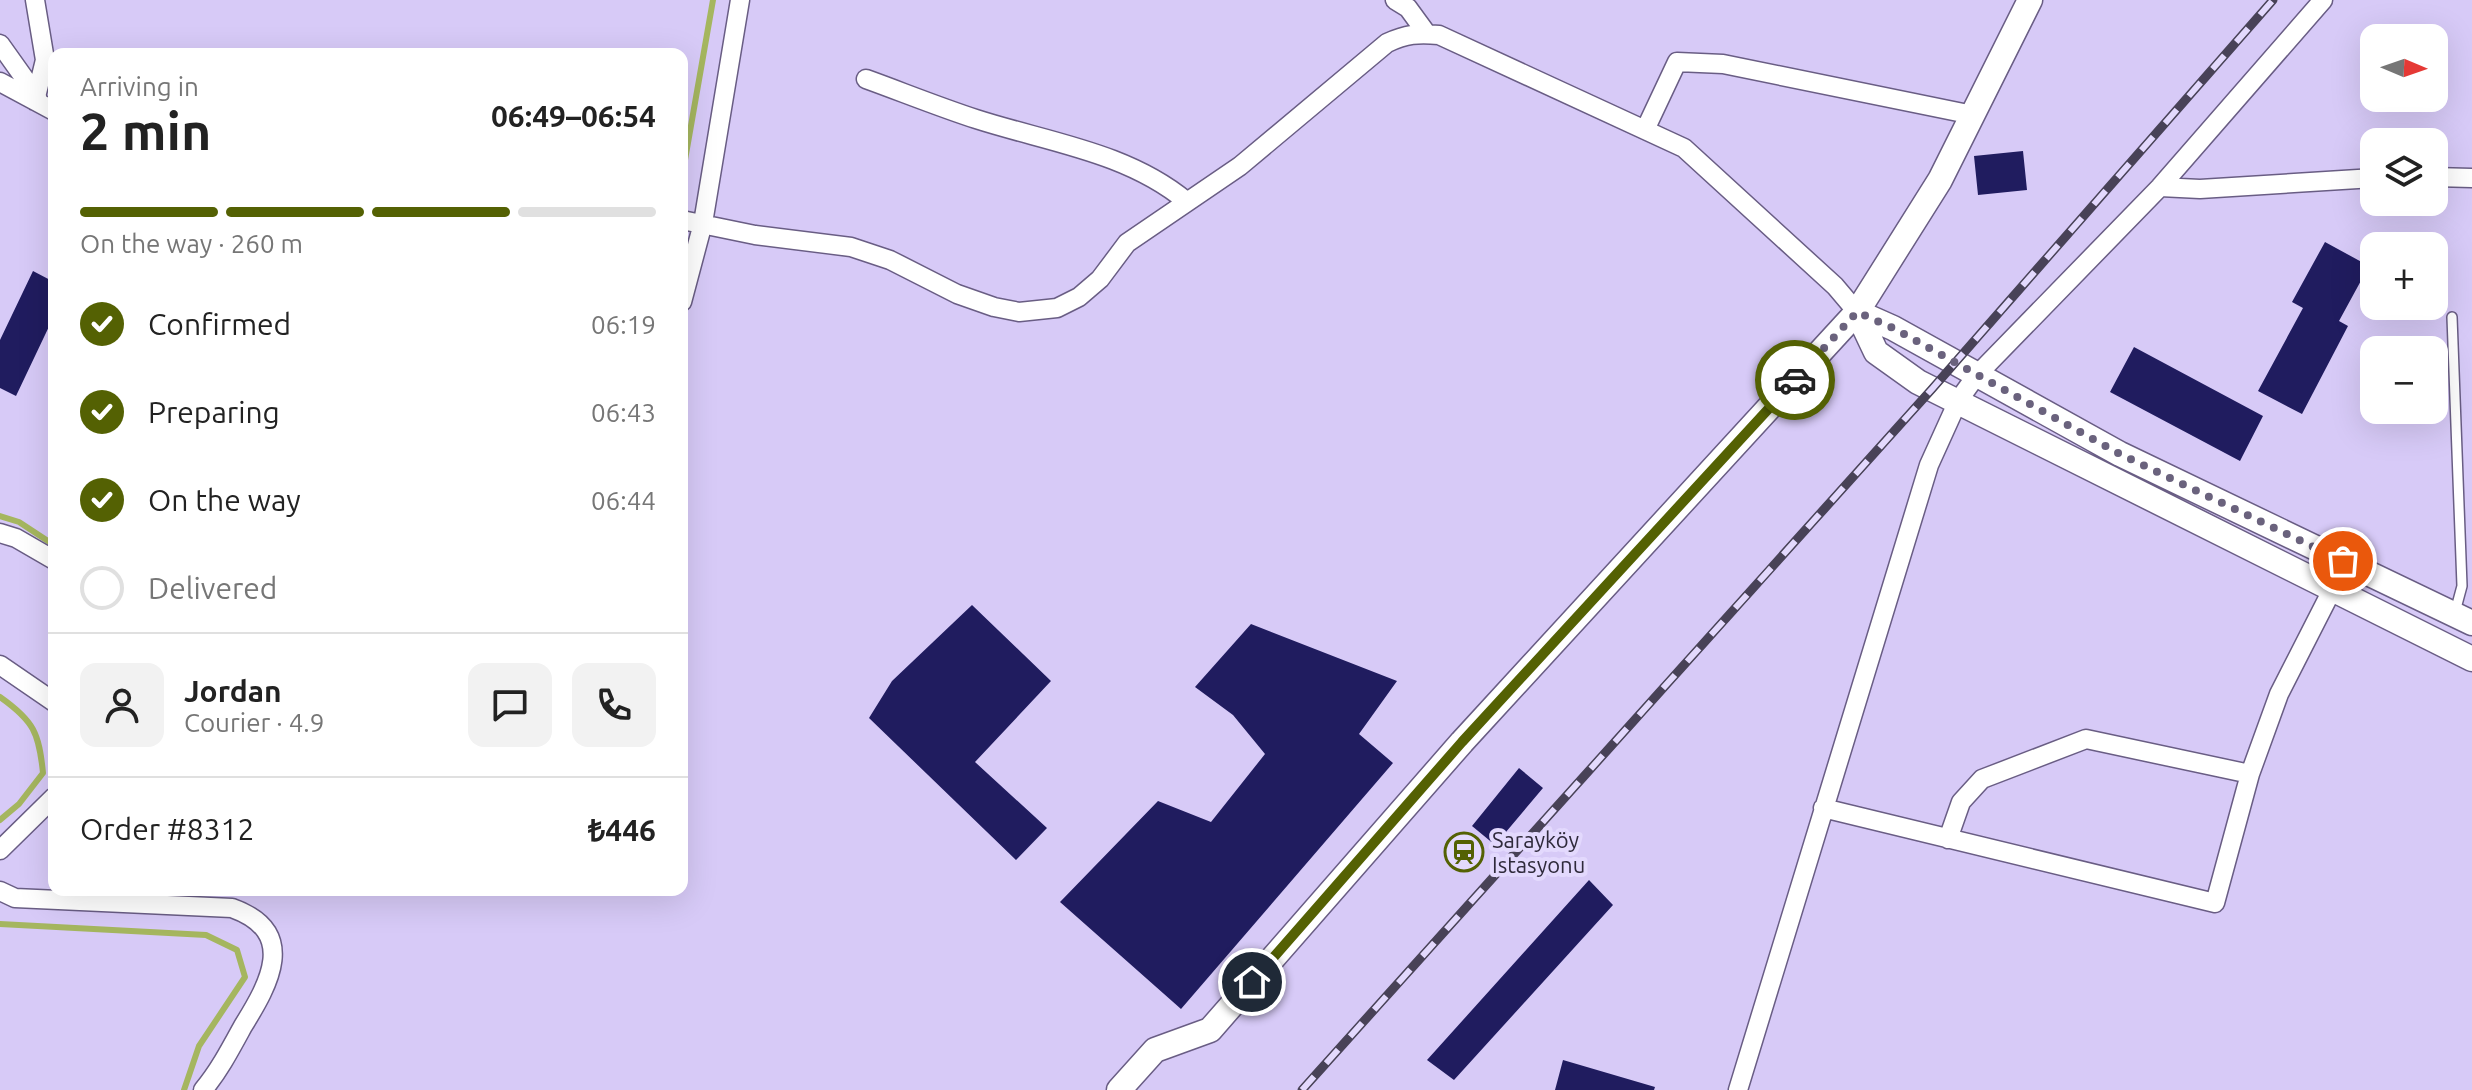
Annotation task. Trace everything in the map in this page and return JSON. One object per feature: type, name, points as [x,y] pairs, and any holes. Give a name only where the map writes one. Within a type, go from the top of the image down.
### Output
[{"type":"street","points":[[35,0],[45,60],[36,98]]},
{"type":"street","points":[[688,258],[740,0]]},
{"type":"street","points":[[1395,0],[1408,8],[1427,34]]},
{"type":"street","points":[[1119,1090],[1155,1050],[1210,1030],[1462,742],[1857,312],[1940,180],[2030,0]]},
{"type":"street","points":[[1738,1090],[1929,465],[1958,401],[1976,376],[2160,187],[2323,0]]},
{"type":"street","points":[[693,222],[755,235],[851,247],[890,260],[957,294],[994,307],[1040,311],[1057,308],[1079,297],[1100,279],[1127,243],[1240,166],[1387,43],[1409,33],[1439,35],[1684,148],[1835,286],[1857,312],[1876,352],[1918,382],[2472,659]]},
{"type":"street","points":[[0,44],[36,98]]},
{"type":"street","points":[[1645,130],[1677,62],[1723,64],[1973,115]]},
{"type":"street","points":[[866,79],[975,118],[1137,168],[1163,182],[1186,201]]},
{"type":"street","points":[[0,82],[48,107]]},
{"type":"street","points":[[2448,177],[2472,178]]},
{"type":"street","points":[[2160,187],[2200,189],[2360,179]]},
{"type":"street","points":[[1857,312],[1893,328],[2120,454],[2463,619]]},
{"type":"street","points":[[0,533],[16,538],[48,557]]},
{"type":"street","points":[[1823,808],[2215,903],[2250,774],[2279,694],[2332,590]]},
{"type":"street","points":[[0,665],[48,698]]},
{"type":"street","points":[[1948,839],[1961,802],[1982,779],[2086,739],[2250,774]]},
{"type":"street","points":[[0,850],[48,803]]},
{"type":"street","points":[[0,891],[15,898],[232,908],[254,919],[269,939],[272,972],[264,992],[203,1090]]},
{"type":"lane","points":[[2452,317],[2463,619]]},
{"type":"building","points":[[2023,151],[2027,190],[1978,195],[1974,156]]},
{"type":"building","points":[[2325,242],[2360,261],[2360,282],[2339,321],[2348,326],[2302,414],[2258,391],[2303,308],[2292,302]]},
{"type":"building","points":[[33,271],[48,279],[48,329],[16,396],[0,388],[0,340]]},
{"type":"building","points":[[2134,347],[2263,416],[2240,461],[2110,392]]},
{"type":"building","points":[[972,605],[1051,681],[975,762],[1047,828],[1016,860],[869,718],[892,681]]},
{"type":"building","points":[[1251,624],[1397,681],[1359,734],[1393,763],[1181,1009],[1060,902],[1158,801],[1211,822],[1265,754],[1233,715],[1195,687]]},
{"type":"building","points":[[1519,768],[1543,788],[1495,845],[1472,826]]},
{"type":"building","points":[[1589,880],[1613,905],[1454,1080],[1427,1060]]},
{"type":"building","points":[[1563,1060],[1655,1087],[1654,1090],[1555,1090]]},
{"type":"waterway","points":[[688,143],[713,0]]},
{"type":"waterway","points":[[0,516],[19,522],[48,541]]},
{"type":"waterway","points":[[0,697],[20,713],[33,729],[43,773],[19,804],[0,820]]},
{"type":"waterway","points":[[0,924],[206,935],[237,950],[245,977],[199,1046],[184,1090]]},
{"type":"railway","points":[[1302,1090],[1932,389],[2273,0]]},
{"type":"way so far","points":[[1795,380],[1857,312],[1893,328],[2120,454],[2343,561]]},
{"type":"place","name":"Sarayköy Istasyonu","points":[[1464,852]]},
{"type":"route","points":[[1252,982],[1462,742],[1795,380]]}]
